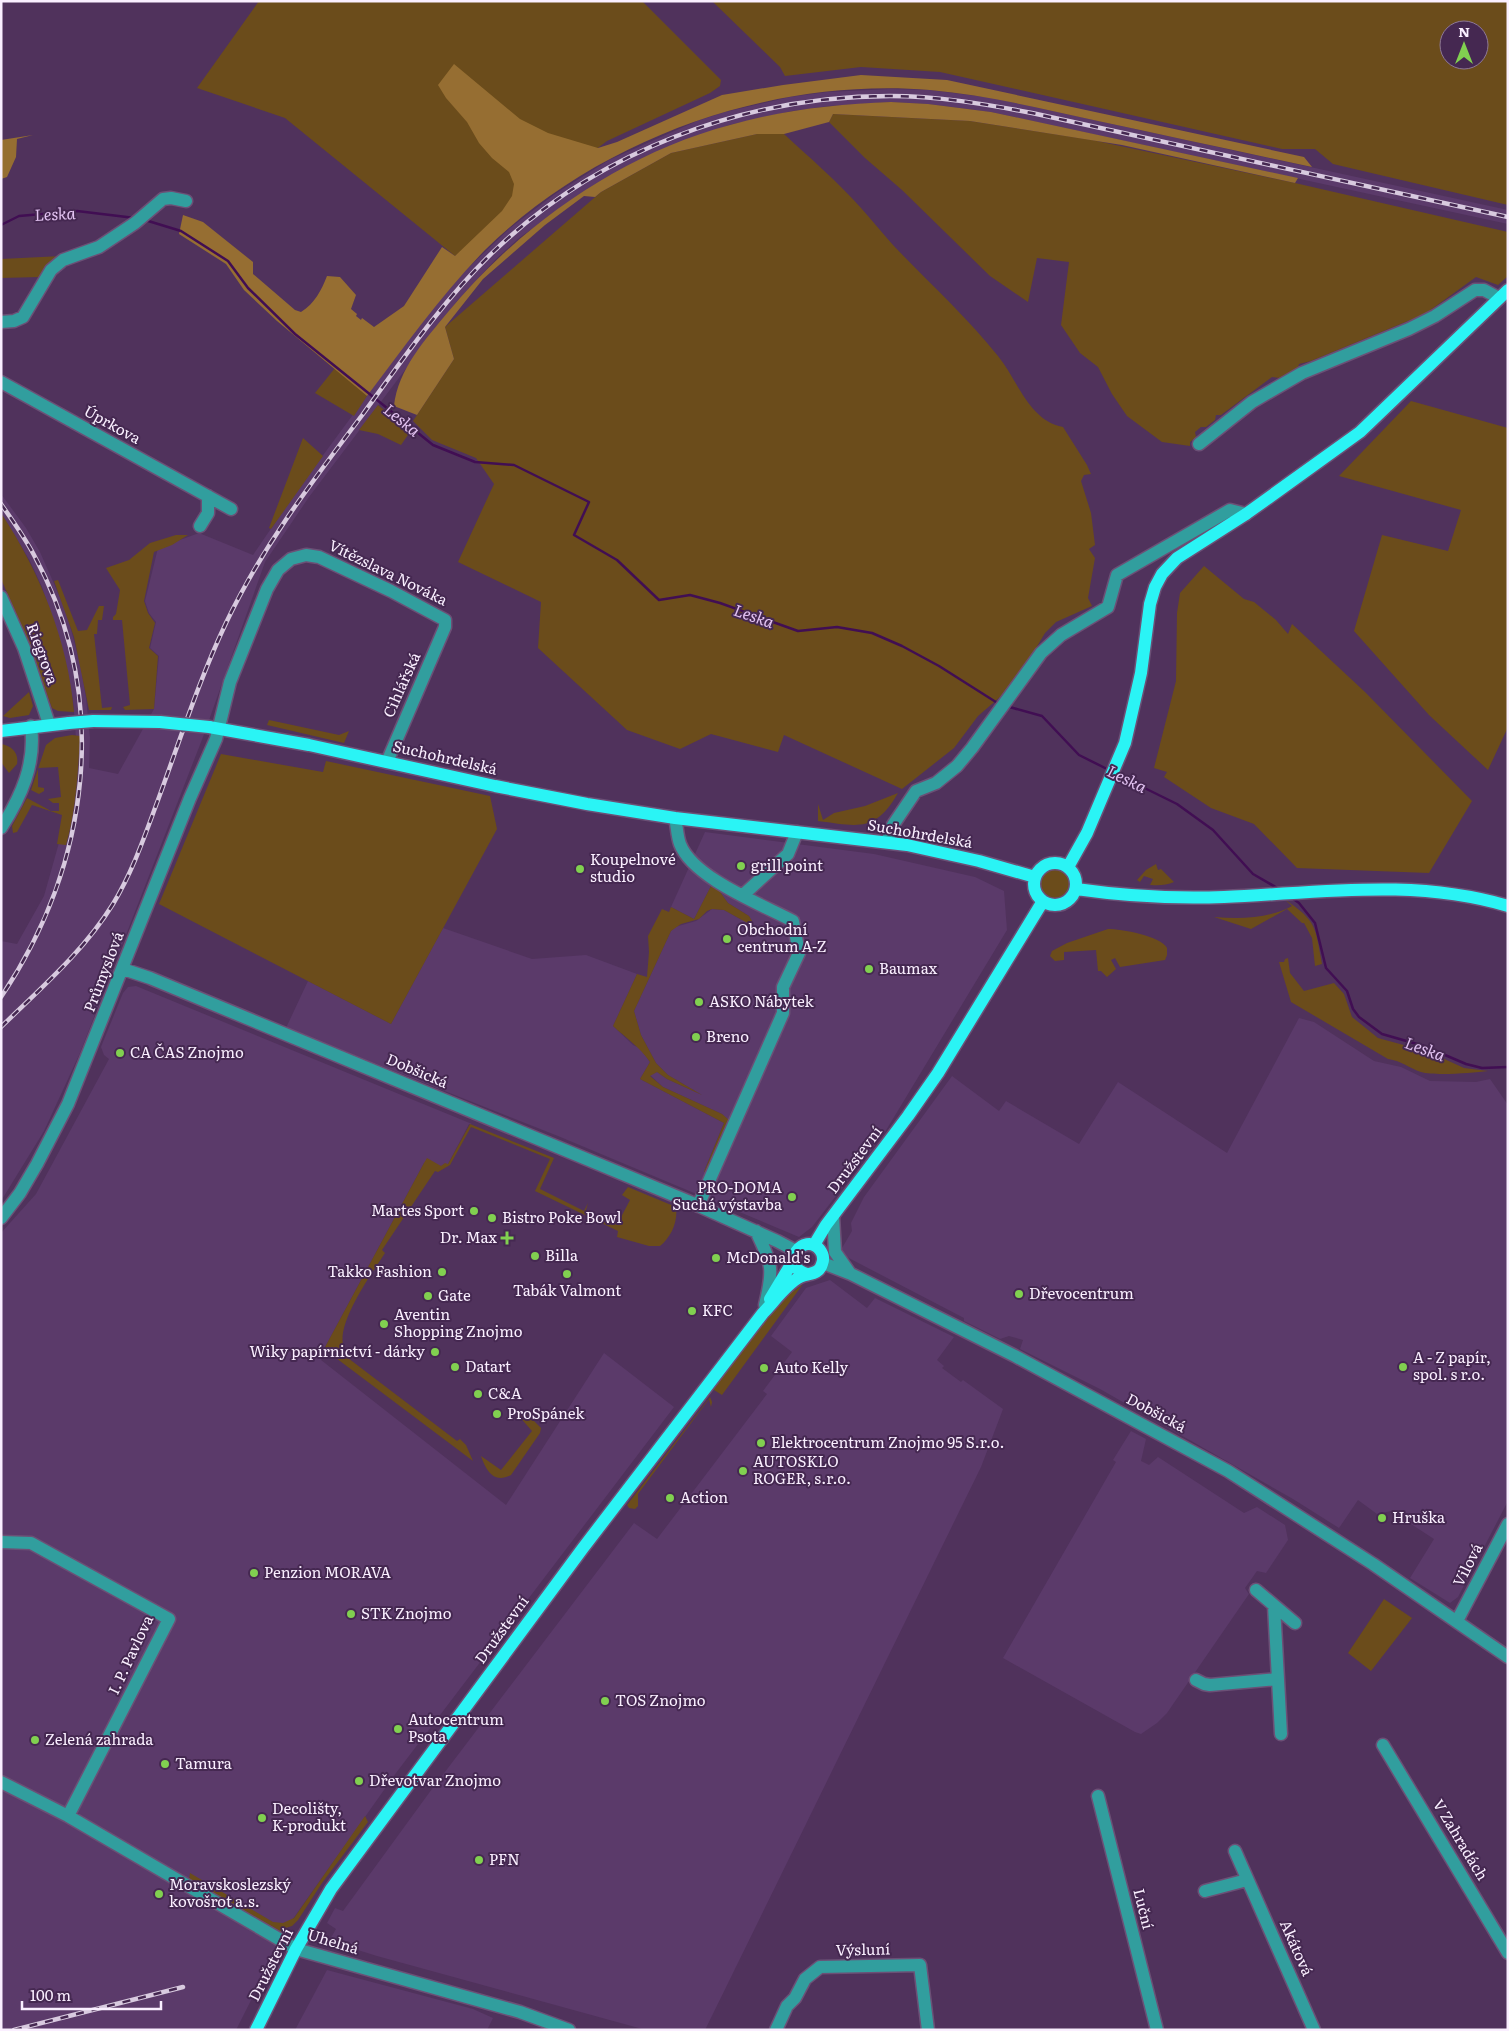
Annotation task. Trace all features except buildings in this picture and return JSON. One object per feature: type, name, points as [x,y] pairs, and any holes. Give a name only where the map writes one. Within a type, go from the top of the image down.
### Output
[{"type":"main road","points":[[1068,866],[1086,834],[1125,744],[1139,681],[1150,604],[1155,587],[1162,574],[1176,558],[1246,514],[1360,432],[1504,294]]},
{"type":"main road","name":"Suchohrdelská","points":[[1,731],[49,724],[93,721],[160,722],[214,727],[541,795],[675,818],[887,842],[955,855],[1035,877]]},
{"type":"main road","points":[[1055,862],[1068,866],[1075,876],[1076,889],[1074,894],[1065,902],[1054,905],[1043,901],[1035,890],[1035,877],[1043,866],[1055,862]]},
{"type":"main road","points":[[1076,889],[1180,898],[1255,896],[1354,889],[1419,890],[1484,899],[1508,906]]},
{"type":"main road","name":"Družstevní","points":[[814,1245],[833,1216],[923,1095],[956,1046],[1043,901]]},
{"type":"main road","points":[[763,1312],[794,1256],[804,1245],[814,1245],[823,1255],[823,1263],[817,1272],[807,1274],[798,1270],[794,1256]]},
{"type":"main road","name":"Družstevní","points":[[256,2030],[296,1949],[324,1900],[381,1820],[567,1570],[763,1312],[794,1281],[807,1274]]},
{"type":"street","points":[[1,322],[14,321],[23,317],[51,270],[63,260],[99,247],[139,219],[163,199],[171,198],[186,201]]},
{"type":"street","points":[[1200,444],[1252,402],[1302,373],[1409,329],[1435,316],[1475,290],[1504,294]]},
{"type":"street","name":"Úprkova","points":[[1,382],[231,509]]},
{"type":"street","points":[[200,526],[208,513],[208,496]]},
{"type":"street","points":[[887,842],[893,825],[916,791],[936,783],[957,766],[1008,700],[1041,653],[1061,635],[1108,608],[1117,575],[1230,510],[1246,514]]},
{"type":"street","name":"Vítězslava Nováka","points":[[214,727],[250,628],[273,579],[282,566],[301,555],[319,557],[391,591],[443,618],[446,622]]},
{"type":"street","name":"Riegrova","points":[[1,597],[24,648],[49,724]]},
{"type":"street","name":"Cihlářská","points":[[387,762],[446,622]]},
{"type":"street","points":[[1,828],[17,799],[28,772],[33,752],[32,726]]},
{"type":"street","name":"Průmyslová","points":[[1,1218],[20,1193],[64,1112],[190,798],[216,739],[214,727]]},
{"type":"street","points":[[675,818],[680,844],[694,865],[727,887],[793,921],[799,954],[783,987],[784,1013],[698,1206]]},
{"type":"street","points":[[743,895],[788,854],[797,832]]},
{"type":"street","name":"Dobšická","points":[[122,969],[150,978],[698,1206],[756,1231],[794,1256]]},
{"type":"street","points":[[833,1216],[835,1252],[851,1274]]},
{"type":"street","points":[[756,1231],[768,1254],[771,1267],[771,1280],[763,1312]]},
{"type":"street","name":"Dobšická","points":[[823,1263],[851,1274],[1015,1356],[1228,1471],[1312,1523],[1508,1657]]},
{"type":"street","name":"Vilová","points":[[1457,1621],[1508,1524]]},
{"type":"street","name":"I. P. Pavlova","points":[[1,1542],[31,1544],[169,1619],[68,1816]]},
{"type":"street","points":[[1256,1590],[1295,1623]]},
{"type":"street","points":[[1274,1606],[1281,1734]]},
{"type":"street","points":[[1196,1680],[1210,1685],[1277,1678]]},
{"type":"street","name":"V Zahradách","points":[[1383,1745],[1508,1953]]},
{"type":"street","name":"Uhelná","points":[[1,1782],[68,1816],[296,1949],[520,2012],[570,2030]]},
{"type":"street","name":"Luční","points":[[1098,1796],[1157,2030]]},
{"type":"street","name":"Akátová","points":[[1235,1851],[1314,2030]]},
{"type":"street","points":[[1205,1891],[1247,1880]]},
{"type":"street","name":"Výsluní","points":[[776,2030],[787,2006],[795,1998],[806,1979],[820,1967],[920,1965],[928,2030]]},
{"type":"shaded area","points":[[259,1],[642,1],[721,80],[720,86],[710,93],[607,141],[455,256],[285,118],[197,88]]},
{"type":"shaded area","points":[[712,1],[1508,1],[1508,205],[1333,164],[1315,149],[1282,149],[940,72],[861,67],[785,76],[780,67]]},
{"type":"shaded area","points":[[454,64],[520,119],[548,133],[598,148],[617,142],[722,95],[861,75],[947,80],[1304,157],[1312,167],[1014,103],[951,92],[870,89],[809,94],[749,105],[691,123],[634,147],[580,176],[530,210],[485,250],[453,285],[367,396],[277,321],[244,290],[226,264],[179,234],[183,215],[203,222],[253,262],[253,274],[295,310],[301,312],[314,301],[327,276],[340,277],[356,295],[351,309],[361,320],[362,318],[374,327],[404,306],[442,247],[455,256],[502,211],[512,196],[514,184],[509,172],[492,158],[479,143],[467,122],[446,98],[438,85]]},
{"type":"shaded area","points":[[891,89],[929,90],[993,98],[1508,210],[1508,224],[991,112],[928,104],[891,102],[829,106],[792,111],[729,125],[646,157],[594,185],[519,238],[496,259],[457,301],[309,497],[265,562],[203,737],[80,1053],[44,1131],[1,1201],[1,941],[17,944],[44,896],[73,793],[76,738],[73,700],[60,641],[42,587],[30,561],[1,513],[1,494],[26,528],[40,552],[66,611],[81,667],[86,698],[90,738],[89,768],[118,774],[154,709],[159,656],[150,648],[156,622],[149,613],[145,601],[158,548],[199,533],[253,555],[298,489],[426,316],[465,271],[510,228],[555,194],[609,160],[697,121],[725,112],[790,97],[827,92]]},
{"type":"shaded area","points":[[891,102],[928,104],[991,112],[1298,178],[1295,183],[1122,145],[970,121],[833,114],[829,122],[784,134],[757,134],[671,153],[595,197],[584,196],[545,225],[483,279],[445,327],[454,359],[417,415],[394,406],[401,380],[414,356],[476,280],[540,223],[575,197],[612,174],[650,154],[730,125],[770,115],[810,109],[850,104]]},
{"type":"shaded area","points":[[833,114],[970,121],[1092,140],[1295,183],[1508,232],[1508,276],[1498,285],[1476,277],[1425,314],[1311,361],[1299,364],[1297,371],[1280,378],[1272,377],[1221,415],[1216,415],[1215,420],[1206,427],[1201,427],[1195,432],[1196,437],[1190,442],[1190,446],[1162,442],[1127,416],[1112,394],[1098,367],[1080,353],[1061,325],[1069,262],[1037,258],[1028,302],[990,276],[902,190],[865,158],[829,122]]},
{"type":"shaded area","points":[[757,134],[784,134],[842,188],[893,245],[986,341],[1005,365],[1025,398],[1041,417],[1063,427],[1091,474],[1084,475],[1081,481],[1091,513],[1095,545],[1089,549],[1095,558],[1088,598],[1092,606],[1056,622],[1045,633],[1014,685],[978,716],[954,748],[902,789],[784,735],[778,752],[711,734],[680,749],[627,730],[538,648],[541,602],[458,562],[494,484],[476,458],[432,440],[413,421],[454,359],[445,327],[601,192],[671,153]]},
{"type":"shaded area","points":[[33,135],[17,139],[16,157],[7,177],[1,179],[1,140]]},
{"type":"shaded area","points":[[62,256],[40,277],[1,278],[1,259]]},
{"type":"shaded area","points":[[335,368],[367,396],[354,416],[315,393]]},
{"type":"shaded area","points":[[1411,401],[1508,428],[1508,727],[1488,770],[1429,715],[1354,631],[1382,535],[1448,551],[1461,510],[1339,476]]},
{"type":"shaded area","points":[[378,405],[410,432],[401,445],[378,434],[359,430]]},
{"type":"shaded area","points":[[303,438],[323,456],[271,529],[269,528]]},
{"type":"shaded area","points":[[1,513],[28,559],[50,608],[66,659],[74,712],[58,711],[52,708],[24,631],[1,579]]},
{"type":"shaded area","points":[[176,535],[188,535],[172,545],[154,552],[144,601],[148,613],[155,623],[149,648],[158,656],[154,709],[125,710],[123,707],[130,705],[122,620],[113,620],[116,614],[120,590],[106,568],[129,560],[150,543]]},
{"type":"shaded area","points":[[1204,566],[1244,599],[1254,602],[1276,620],[1288,634],[1292,624],[1365,692],[1472,801],[1429,873],[1297,868],[1254,824],[1211,808],[1164,777],[1167,772],[1154,768],[1176,681],[1177,613],[1180,593]]},
{"type":"shaded area","points":[[58,580],[78,631],[87,630],[99,606],[104,606],[102,620],[98,620],[97,634],[94,634],[102,708],[112,707],[111,710],[89,710],[74,637],[54,581]]},
{"type":"shaded area","points":[[29,692],[33,706],[29,715],[10,718],[3,716]]},
{"type":"shaded area","points":[[269,720],[339,735],[349,731],[344,743],[267,725]]},
{"type":"shaded area","points":[[72,735],[80,736],[74,805],[66,845],[57,844],[62,815],[32,805],[17,832],[13,833],[12,826],[27,798],[51,811],[59,811],[59,803],[53,803],[48,799],[61,797],[58,767],[38,768],[46,745],[55,738]]},
{"type":"shaded area","points":[[1,744],[8,746],[16,753],[17,764],[9,773],[1,762]]},
{"type":"shaded area","points":[[221,754],[323,772],[326,761],[490,796],[497,829],[391,1024],[159,904]]},
{"type":"shaded area","points":[[38,769],[38,787],[44,788],[44,791],[39,794],[31,790]]},
{"type":"shaded area","points":[[898,793],[890,806],[873,821],[855,825],[818,821],[818,804],[823,820],[834,813],[865,806]]},
{"type":"shaded area","points":[[705,832],[874,854],[975,877],[1004,891],[1007,930],[885,1132],[812,1227],[799,1237],[558,1136],[286,1028],[308,981],[391,1024],[443,928],[532,959],[586,955],[637,974],[613,1026],[633,1045],[640,1048],[650,1062],[640,1079],[724,1123],[704,1171],[729,1123],[722,1114],[663,1087],[650,1075],[657,1072],[667,1079],[702,1095],[668,1075],[656,1063],[641,1035],[634,1011],[671,931],[675,927],[696,921],[712,909],[724,910],[740,919],[751,920],[749,916],[728,903],[719,891],[711,886],[694,919],[671,907]]},
{"type":"shaded area","points":[[1156,864],[1158,870],[1161,869],[1174,882],[1163,885],[1150,885],[1153,879],[1144,876],[1140,882],[1137,880],[1146,870]]},
{"type":"shaded area","points":[[1056,867],[1062,868],[1067,872],[1071,877],[1071,889],[1067,894],[1062,898],[1056,899],[1050,898],[1045,894],[1041,889],[1040,883],[1041,877],[1045,872],[1050,868]]},
{"type":"shaded area","points":[[711,886],[718,889],[728,903],[749,916],[752,921],[751,925],[724,910],[712,909],[699,919],[681,924],[671,931],[634,1011],[641,1035],[656,1063],[668,1075],[702,1095],[667,1079],[657,1072],[650,1076],[663,1087],[722,1114],[729,1120],[708,1170],[704,1172],[724,1123],[640,1079],[650,1062],[637,1047],[613,1026],[637,974],[647,977],[648,936],[662,909],[669,912],[671,907],[694,919]]},
{"type":"shaded area","points":[[1284,899],[1303,913],[1313,925],[1322,964],[1315,966],[1312,938],[1304,923],[1287,909],[1251,929],[1214,917],[1244,918],[1264,916],[1292,906]]},
{"type":"shaded area","points":[[1108,929],[1131,932],[1157,940],[1167,948],[1165,960],[1120,967],[1115,958],[1111,960],[1116,969],[1107,977],[1101,971],[1098,971],[1096,950],[1064,952],[1064,960],[1055,961],[1050,956],[1052,951],[1067,943]]},
{"type":"shaded area","points":[[1288,958],[1290,973],[1304,991],[1334,983],[1344,994],[1352,1017],[1378,1038],[1429,1052],[1464,1068],[1488,1071],[1435,1074],[1421,1072],[1388,1059],[1291,1002],[1279,962],[1284,962]]},
{"type":"shaded area","points":[[136,986],[472,1124],[469,1124],[448,1164],[441,1166],[424,1163],[324,1349],[321,1360],[506,1505],[604,1353],[674,1407],[396,1773],[290,1923],[236,2030],[1,2030],[1,1233],[36,1194],[109,1059],[104,1055],[101,1047],[123,993],[128,987]]},
{"type":"shaded area","points":[[1299,1018],[1314,1022],[1374,1061],[1401,1067],[1430,1081],[1476,1082],[1490,1079],[1508,1105],[1508,1501],[1458,1597],[1450,1603],[1410,1578],[1434,1539],[1391,1511],[1377,1514],[1358,1500],[1339,1528],[1293,1499],[1100,1389],[1020,1349],[1023,1340],[1009,1336],[1000,1339],[964,1321],[964,1318],[841,1254],[842,1248],[852,1231],[851,1223],[864,1197],[952,1076],[999,1111],[1006,1101],[1079,1144],[1118,1082],[1227,1153]]},
{"type":"shaded area","points":[[470,1124],[554,1158],[540,1189],[584,1211],[588,1203],[586,1210],[609,1224],[615,1221],[618,1223],[630,1200],[622,1195],[628,1187],[676,1207],[673,1229],[660,1246],[649,1246],[617,1237],[618,1231],[535,1191],[550,1159],[471,1127],[450,1165],[438,1172],[435,1171],[382,1250],[385,1253],[355,1301],[344,1330],[343,1342],[346,1352],[344,1355],[457,1441],[460,1439],[466,1445],[473,1461],[324,1349],[427,1158],[441,1166],[445,1163],[448,1164]]},
{"type":"shaded area","points":[[830,1280],[867,1308],[875,1298],[954,1337],[937,1360],[944,1366],[942,1368],[961,1382],[963,1380],[1003,1409],[981,1467],[705,2030],[646,2030],[329,1941],[336,1929],[327,1923],[335,1908],[343,1911],[429,1793],[634,1523],[657,1539],[767,1394],[763,1391],[792,1352],[771,1336],[806,1288]]},
{"type":"shaded area","points":[[803,1284],[722,1395],[714,1390],[713,1388],[787,1291],[791,1288],[794,1291]]},
{"type":"shaded area","points":[[710,1397],[711,1407],[709,1399],[638,1494],[638,1506],[635,1509],[629,1508],[627,1505]]},
{"type":"shaded area","points":[[523,1410],[541,1428],[540,1433],[511,1475],[500,1478],[495,1477],[485,1467],[481,1456],[501,1470],[532,1431],[518,1415]]},
{"type":"shaded area","points":[[1131,1431],[1146,1439],[1141,1461],[1149,1465],[1158,1457],[1244,1513],[1257,1507],[1285,1525],[1288,1540],[1266,1573],[1257,1571],[1245,1588],[1249,1594],[1167,1713],[1141,1734],[1003,1658],[1116,1462],[1113,1460]]},
{"type":"shaded area","points":[[1384,1599],[1412,1618],[1371,1671],[1348,1653]]},
{"type":"shaded area","points":[[365,1816],[368,1822],[322,1883],[298,1920],[292,1926],[282,1929],[282,1932],[189,1880],[190,1873],[273,1922],[283,1923],[294,1918]]},
{"type":"shaded area","points":[[327,1970],[473,2009],[493,2018],[487,2030],[295,2030]]},
{"type":"waterway","name":"Leska","points":[[1,225],[19,216],[77,211],[135,218]]},
{"type":"waterway","name":"Leska","points":[[145,220],[181,231],[228,261],[248,288],[295,334],[433,445],[475,462],[514,465],[589,502],[574,535],[617,560],[659,600],[690,595],[720,603],[798,631],[837,627],[872,633],[902,646],[939,666],[999,704]]},
{"type":"waterway","name":"Leska","points":[[1006,706],[1042,716],[1079,755],[1109,770]]},
{"type":"waterway","name":"Leska","points":[[1116,774],[1177,804],[1213,830],[1253,874],[1279,889]]},
{"type":"waterway","name":"Leska","points":[[1292,898],[1299,903],[1315,923],[1326,968],[1347,991],[1353,1009],[1359,1017],[1382,1034],[1424,1046],[1466,1064],[1482,1068],[1508,1067]]},
{"type":"railway","points":[[1,1027],[89,938],[113,904],[133,866],[198,688],[226,623],[256,567],[307,489],[424,331],[473,272],[532,218],[577,186],[625,159],[675,137],[727,119],[780,106],[835,99],[890,96],[926,97],[1032,113],[1508,217]]},
{"type":"railway","points":[[1,504],[34,555],[59,610],[74,666],[81,723],[80,781],[71,837],[55,892],[31,946],[1,997]]},
{"type":"railway","points":[[14,2030],[183,1987]]},
{"type":"place","name":"grill point","points":[[741,866]]},
{"type":"place","name":"Koupelnové studio","points":[[580,869]]},
{"type":"place","name":"Obchodní centrum A-Z","points":[[727,939]]},
{"type":"place","name":"Baumax","points":[[869,969]]},
{"type":"place","name":"ASKO Nábytek","points":[[699,1002]]},
{"type":"place","name":"Breno","points":[[696,1037]]},
{"type":"place","name":"CA ČAS Znojmo","points":[[120,1053]]},
{"type":"place","name":"PRO-DOMA Suchá výstavba","points":[[792,1197]]},
{"type":"place","name":"Martes Sport","points":[[474,1211]]},
{"type":"place","name":"Bistro Poke Bowl","points":[[492,1218]]},
{"type":"place","name":"Dr. Max","points":[[507,1238]]},
{"type":"place","name":"Billa","points":[[535,1256]]},
{"type":"place","name":"McDonald's","points":[[716,1258]]},
{"type":"place","name":"Takko Fashion","points":[[442,1272]]},
{"type":"place","name":"Tabák Valmont","points":[[567,1274]]},
{"type":"place","name":"Dřevocentrum","points":[[1019,1294]]},
{"type":"place","name":"Gate","points":[[428,1296]]},
{"type":"place","name":"KFC","points":[[692,1311]]},
{"type":"place","name":"Aventin Shopping Znojmo","points":[[384,1324]]},
{"type":"place","name":"Wiky papírnictví - dárky","points":[[435,1352]]},
{"type":"place","name":"Datart","points":[[455,1367]]},
{"type":"place","name":"A - Z papír, spol. s r.o.","points":[[1403,1367]]},
{"type":"place","name":"Auto Kelly","points":[[764,1368]]},
{"type":"place","name":"C&A","points":[[478,1394]]},
{"type":"place","name":"ProSpánek","points":[[497,1414]]},
{"type":"place","name":"Elektrocentrum Znojmo 95 S.r.o.","points":[[761,1443]]},
{"type":"place","name":"AUTOSKLO ROGER, s.r.o.","points":[[743,1471]]},
{"type":"place","name":"Action","points":[[670,1498]]},
{"type":"place","name":"Hruška","points":[[1382,1518]]},
{"type":"place","name":"Penzion MORAVA","points":[[254,1573]]},
{"type":"place","name":"STK Znojmo","points":[[351,1614]]},
{"type":"place","name":"TOS Znojmo","points":[[605,1701]]},
{"type":"place","name":"Autocentrum Psota","points":[[398,1729]]},
{"type":"place","name":"Zelená zahrada","points":[[35,1740]]},
{"type":"place","name":"Tamura","points":[[165,1764]]},
{"type":"place","name":"Dřevotvar Znojmo","points":[[359,1781]]},
{"type":"place","name":"Decolišty, K-produkt","points":[[262,1818]]},
{"type":"place","name":"PFN","points":[[479,1860]]},
{"type":"place","name":"Moravskoslezský kovošrot a.s.","points":[[159,1894]]}]
